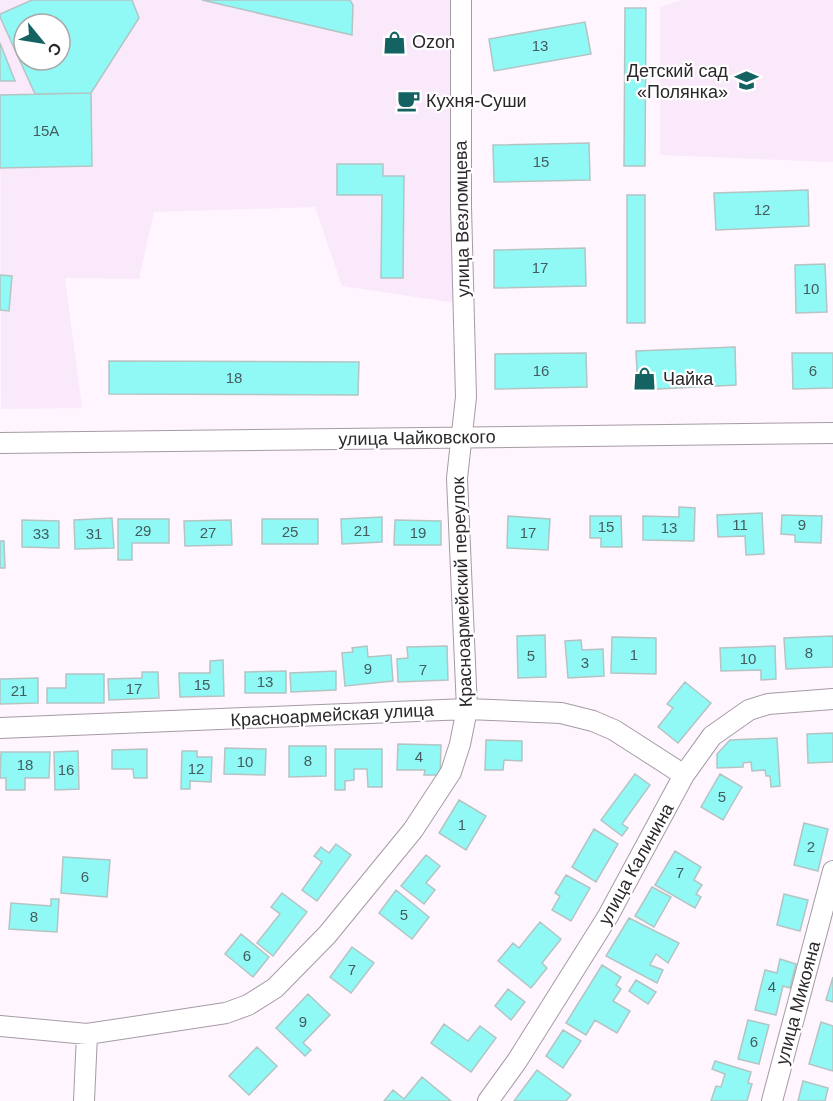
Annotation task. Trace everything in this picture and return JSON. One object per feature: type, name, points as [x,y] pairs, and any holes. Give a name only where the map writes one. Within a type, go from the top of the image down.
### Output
[{"type":"street","name":"улица Везломцева","points":[[461,0],[461,207],[466,397],[463,438]]},
{"type":"street","name":"улица Чайковского","points":[[0,443],[833,432]]},
{"type":"street","name":"Красноармейский переулок","points":[[0,1026],[87,1034],[226,1013],[248,1005],[275,988],[327,935],[413,830],[451,772],[467,709],[457,478],[463,438]]},
{"type":"street","name":"улица Калинина","points":[[488,1101],[517,1061],[608,916],[684,775],[712,736],[749,710],[768,704],[833,699]]},
{"type":"street","name":"Красноармейская улица","points":[[0,728],[467,709],[561,712],[614,730],[684,775]]},
{"type":"street","name":"улица Микояна","points":[[772,1101],[833,871]]},
{"type":"street","points":[[84,1101],[87,1034]]},
{"type":"shaded area","points":[[0,0],[461,0],[463,304],[342,286],[315,207],[154,212],[139,279],[65,278],[82,408],[1,409]]},
{"type":"shaded area","name":"Детский сад «Полянка»","points":[[682,0],[833,0],[833,162],[660,155],[660,7]]},
{"type":"building","points":[[32,0],[132,0],[139,18],[91,93],[35,94],[25,72],[72,72],[72,12],[12,12],[12,43],[0,14]]},
{"type":"building","points":[[202,0],[350,0],[353,5],[352,35]]},
{"type":"building","points":[[625,8],[646,8],[645,166],[624,166]]},
{"type":"building","points":[[585,22],[591,54],[494,71],[489,39]]},
{"type":"building","points":[[0,43],[15,81],[0,81]]},
{"type":"building","points":[[91,93],[92,166],[0,168],[0,95]]},
{"type":"building","points":[[589,143],[590,180],[494,182],[493,145]]},
{"type":"building","points":[[337,164],[383,164],[383,176],[404,176],[403,278],[381,278],[382,195],[337,195]]},
{"type":"building","points":[[808,190],[809,226],[716,230],[714,193]]},
{"type":"building","points":[[627,195],[645,195],[645,323],[627,323]]},
{"type":"building","points":[[585,248],[586,286],[494,288],[494,250]]},
{"type":"building","points":[[825,264],[827,312],[796,313],[795,265]]},
{"type":"building","points":[[0,275],[12,276],[9,311],[0,310]]},
{"type":"building","points":[[735,347],[736,385],[638,390],[636,351]]},
{"type":"building","points":[[586,353],[587,387],[495,389],[495,354]]},
{"type":"building","points":[[792,353],[833,353],[833,388],[793,389]]},
{"type":"building","points":[[109,361],[359,362],[358,395],[109,394]]},
{"type":"building","points":[[679,507],[695,508],[694,541],[643,540],[643,516],[679,517]]},
{"type":"building","points":[[762,513],[764,554],[746,555],[745,536],[718,537],[717,515]]},
{"type":"building","points":[[782,515],[822,516],[821,543],[795,542],[795,535],[781,534]]},
{"type":"building","points":[[508,516],[550,519],[548,550],[507,548]]},
{"type":"building","points":[[590,516],[621,516],[622,547],[601,547],[601,538],[590,538]]},
{"type":"building","points":[[382,517],[382,542],[342,544],[341,519]]},
{"type":"building","points":[[112,518],[114,548],[75,549],[74,520]]},
{"type":"building","points":[[118,519],[169,519],[169,543],[132,543],[132,560],[118,560]]},
{"type":"building","points":[[262,519],[318,519],[318,544],[262,544]]},
{"type":"building","points":[[22,520],[59,521],[59,548],[22,547]]},
{"type":"building","points":[[231,520],[232,545],[185,546],[184,521]]},
{"type":"building","points":[[395,520],[441,521],[441,545],[394,545]]},
{"type":"building","points":[[0,541],[4,541],[5,568],[0,568]]},
{"type":"building","points":[[545,635],[546,677],[518,678],[517,636]]},
{"type":"building","points":[[833,636],[833,667],[786,669],[784,638]]},
{"type":"building","points":[[612,637],[656,638],[656,674],[611,673]]},
{"type":"building","points":[[581,640],[582,650],[603,649],[604,676],[568,678],[565,641]]},
{"type":"building","points":[[367,646],[368,657],[391,655],[393,681],[345,686],[342,653],[353,652],[352,648]]},
{"type":"building","points":[[447,646],[448,680],[398,682],[397,659],[408,658],[407,647]]},
{"type":"building","points":[[775,646],[776,679],[761,680],[761,670],[721,671],[720,648]]},
{"type":"building","points":[[223,660],[224,696],[180,697],[179,673],[210,673],[210,661]]},
{"type":"building","points":[[286,671],[286,693],[245,693],[245,672]]},
{"type":"building","points":[[336,671],[336,690],[291,692],[290,673]]},
{"type":"building","points":[[142,672],[158,672],[159,698],[109,700],[108,679],[142,678]]},
{"type":"building","points":[[66,674],[104,674],[104,703],[47,703],[47,688],[66,688]]},
{"type":"building","points":[[38,678],[38,703],[0,704],[0,679]]},
{"type":"building","points":[[685,682],[711,703],[678,743],[658,727],[673,708],[667,704]]},
{"type":"building","points":[[833,733],[833,762],[808,763],[807,734]]},
{"type":"building","points":[[777,738],[780,786],[771,787],[770,776],[766,776],[765,770],[752,771],[751,762],[743,763],[743,767],[717,768],[717,754],[730,740]]},
{"type":"building","points":[[486,740],[522,741],[522,761],[504,760],[503,770],[485,770]]},
{"type":"building","points":[[398,744],[441,745],[440,775],[424,775],[425,770],[397,770]]},
{"type":"building","points":[[289,746],[326,746],[326,776],[289,777]]},
{"type":"building","points":[[225,748],[266,749],[265,775],[224,774]]},
{"type":"building","points":[[147,749],[147,778],[134,778],[133,769],[112,769],[112,750]]},
{"type":"building","points":[[335,749],[382,749],[382,787],[368,787],[367,769],[354,769],[354,780],[345,781],[345,790],[335,790]]},
{"type":"building","points":[[78,751],[79,789],[55,790],[54,752]]},
{"type":"building","points":[[182,751],[197,751],[197,757],[212,757],[211,782],[190,781],[190,789],[181,789]]},
{"type":"building","points":[[1,752],[50,752],[49,778],[25,778],[25,790],[6,790],[6,778],[0,778]]},
{"type":"building","points":[[635,774],[650,785],[622,824],[628,828],[622,836],[601,820]]},
{"type":"building","points":[[720,774],[742,787],[723,820],[701,807]]},
{"type":"building","points":[[459,800],[486,816],[466,850],[439,833]]},
{"type":"building","points":[[804,823],[828,829],[818,871],[794,865]]},
{"type":"building","points":[[594,829],[618,844],[596,882],[572,867]]},
{"type":"building","points":[[336,844],[351,855],[317,901],[302,890],[322,862],[314,856],[321,847],[329,853]]},
{"type":"building","points":[[675,851],[701,867],[694,880],[702,885],[696,894],[701,897],[695,908],[655,885]]},
{"type":"building","points":[[426,855],[440,866],[426,883],[435,890],[424,904],[401,886]]},
{"type":"building","points":[[63,857],[110,860],[107,897],[61,893]]},
{"type":"building","points":[[566,875],[590,888],[571,921],[552,910],[560,896],[555,893]]},
{"type":"building","points":[[652,887],[671,897],[654,927],[635,916]]},
{"type":"building","points":[[396,890],[429,917],[412,939],[379,913]]},
{"type":"building","points":[[282,893],[307,912],[273,956],[257,943],[280,914],[271,907]]},
{"type":"building","points":[[784,894],[808,900],[800,931],[777,925]]},
{"type":"building","points":[[51,899],[59,899],[57,932],[9,929],[11,903],[51,906]]},
{"type":"building","points":[[629,918],[679,943],[668,963],[656,954],[650,965],[663,970],[657,983],[606,956]]},
{"type":"building","points":[[540,922],[561,939],[542,963],[547,968],[531,988],[498,961],[513,943],[519,948]]},
{"type":"building","points":[[241,934],[269,957],[253,977],[225,954]]},
{"type":"building","points":[[352,947],[374,963],[351,993],[330,977]]},
{"type":"building","points":[[780,959],[796,964],[790,988],[783,986],[776,1015],[755,1010],[765,970],[777,973]]},
{"type":"building","points":[[602,965],[621,977],[616,985],[621,989],[613,1001],[630,1011],[617,1033],[595,1020],[586,1035],[566,1023]]},
{"type":"building","points":[[833,977],[833,1002],[826,1000]]},
{"type":"building","points":[[636,980],[656,992],[648,1004],[629,991]]},
{"type":"building","points":[[508,989],[525,1002],[511,1020],[495,1006]]},
{"type":"building","points":[[308,994],[330,1015],[303,1043],[311,1050],[305,1056],[276,1028]]},
{"type":"building","points":[[748,1020],[769,1025],[759,1064],[738,1059]]},
{"type":"building","points":[[821,1022],[833,1026],[833,1071],[809,1064]]},
{"type":"building","points":[[444,1024],[468,1041],[480,1026],[496,1038],[471,1072],[431,1043]]},
{"type":"building","points":[[563,1030],[581,1041],[563,1068],[546,1056]]},
{"type":"building","points":[[257,1047],[277,1066],[249,1095],[229,1076]]},
{"type":"building","points":[[715,1061],[751,1072],[748,1083],[752,1084],[747,1101],[711,1101],[716,1086],[721,1087],[725,1074],[712,1069]]},
{"type":"building","points":[[537,1070],[571,1095],[566,1101],[514,1101]]},
{"type":"building","points":[[422,1077],[451,1101],[384,1101],[393,1090],[404,1099]]},
{"type":"building","points":[[803,1081],[828,1088],[825,1101],[798,1101]]},
{"type":"place","name":"Ozon","points":[[394,42]]},
{"type":"place","name":"Детский сад «Полянка»","points":[[746,81]]},
{"type":"place","name":"Кухня-Суши","points":[[408,101]]},
{"type":"place","name":"Чайка","points":[[645,379]]}]
